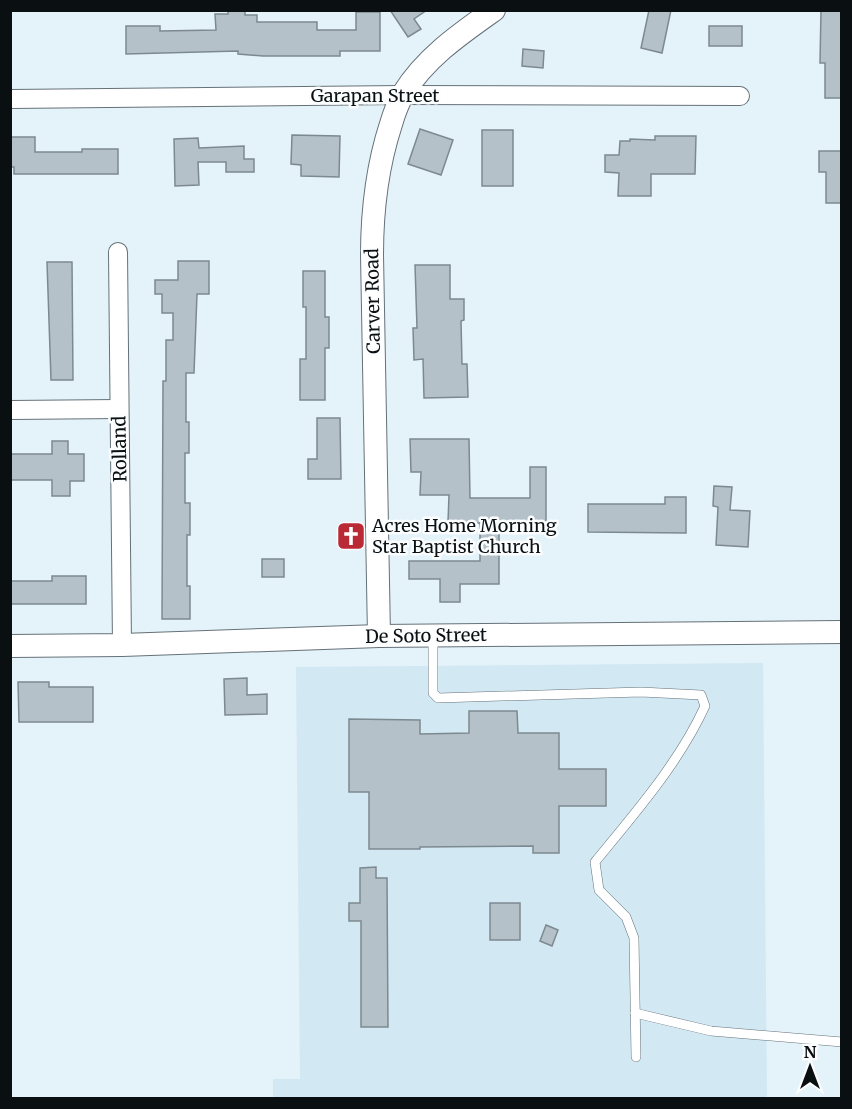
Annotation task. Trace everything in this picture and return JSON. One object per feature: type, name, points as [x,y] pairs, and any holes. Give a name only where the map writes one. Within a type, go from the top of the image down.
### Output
[{"type":"street","name":"Carver Road","points":[[379,636],[372,229],[374,199],[384,144],[402,96],[416,76],[452,40],[494,10]]},
{"type":"street","name":"Garapan Street","points":[[10,99],[740,96]]},
{"type":"street","name":"Rolland","points":[[118,252],[122,645]]},
{"type":"street","points":[[10,410],[119,409]]},
{"type":"street","name":"De Soto Street","points":[[10,646],[122,645],[379,636],[842,632]]},
{"type":"lane","points":[[433,636],[433,693],[438,698],[641,692],[700,695],[705,706],[695,729],[641,806],[595,862],[599,891],[626,917],[634,938],[636,1057]]},
{"type":"lane","points":[[635,1013],[711,1031],[842,1042]]},
{"type":"shaded area","points":[[763,663],[767,1098],[273,1098],[273,1079],[300,1079],[296,667]]},
{"type":"building","points":[[228,10],[245,10],[245,15],[257,15],[257,22],[317,22],[317,30],[356,30],[356,12],[380,12],[380,51],[340,51],[340,56],[263,56],[238,54],[238,51],[126,54],[126,26],[160,26],[160,31],[216,30],[215,14],[228,14]]},
{"type":"building","points":[[390,10],[427,10],[414,19],[421,29],[408,37]]},
{"type":"building","points":[[649,10],[671,10],[662,53],[641,48]]},
{"type":"building","points":[[821,10],[842,10],[842,98],[825,98],[825,63],[820,63]]},
{"type":"building","points":[[709,26],[742,26],[742,46],[709,46]]},
{"type":"building","points":[[523,49],[544,51],[543,68],[522,66]]},
{"type":"building","points":[[420,129],[453,140],[441,175],[408,164]]},
{"type":"building","points":[[482,130],[513,130],[513,186],[482,186]]},
{"type":"building","points":[[292,135],[340,136],[339,177],[301,176],[301,165],[291,164]]},
{"type":"building","points":[[655,136],[696,136],[695,174],[651,174],[651,196],[618,196],[619,173],[605,172],[605,155],[619,155],[620,141],[655,140]]},
{"type":"building","points":[[10,137],[35,137],[35,152],[118,149],[118,174],[14,174],[14,167],[10,167]]},
{"type":"building","points":[[198,138],[199,148],[244,146],[244,159],[254,159],[254,172],[226,172],[226,162],[198,162],[199,185],[175,186],[174,139]]},
{"type":"building","points":[[819,151],[842,151],[842,203],[826,203],[826,172],[819,172]]},
{"type":"building","points":[[178,261],[209,261],[209,294],[197,294],[194,373],[186,373],[186,422],[189,422],[189,453],[185,453],[185,503],[190,503],[190,535],[187,535],[187,586],[190,586],[190,619],[162,619],[163,381],[166,381],[166,340],[173,340],[173,313],[162,313],[162,294],[155,294],[155,280],[178,280]]},
{"type":"building","points":[[47,262],[72,262],[73,380],[51,380]]},
{"type":"building","points":[[415,265],[450,265],[450,299],[464,299],[464,320],[461,321],[462,364],[467,364],[468,397],[424,398],[423,359],[414,360],[413,328],[417,328]]},
{"type":"building","points":[[303,271],[325,271],[325,317],[329,317],[329,348],[325,348],[325,400],[300,400],[300,359],[306,359]]},
{"type":"building","points":[[317,418],[340,418],[341,479],[308,479],[308,459],[317,459]]},
{"type":"building","points":[[410,439],[469,439],[470,498],[530,498],[530,467],[546,467],[546,521],[499,523],[499,584],[460,584],[460,602],[440,602],[440,579],[409,579],[409,561],[480,561],[480,523],[448,522],[449,495],[420,495],[421,472],[411,472]]},
{"type":"building","points":[[52,441],[68,441],[68,454],[84,454],[84,481],[70,481],[70,496],[52,496],[52,480],[10,480],[10,454],[52,454]]},
{"type":"building","points":[[714,486],[732,487],[730,510],[750,511],[748,547],[716,545],[718,507],[713,506]]},
{"type":"building","points":[[665,497],[686,497],[686,533],[588,532],[588,504],[665,504]]},
{"type":"building","points":[[262,559],[284,559],[284,577],[262,577]]},
{"type":"building","points":[[52,576],[86,576],[86,604],[10,604],[10,581],[52,581]]},
{"type":"building","points":[[247,678],[247,695],[267,694],[267,714],[225,715],[224,679]]},
{"type":"building","points":[[18,682],[49,682],[49,687],[93,687],[93,722],[19,722]]},
{"type":"building","points":[[469,711],[517,711],[518,733],[559,733],[559,769],[606,769],[606,806],[559,806],[559,853],[533,853],[533,846],[369,849],[369,792],[349,792],[349,719],[420,720],[420,734],[469,733]]},
{"type":"building","points":[[376,867],[376,878],[387,878],[388,1027],[361,1027],[361,921],[349,921],[349,903],[360,903],[360,868]]},
{"type":"building","points":[[490,903],[520,903],[520,940],[490,940]]},
{"type":"building","points":[[546,925],[558,930],[552,946],[540,941]]},
{"type":"place","name":"Acres Home Morning Star Baptist Church","points":[[351,536]]}]
